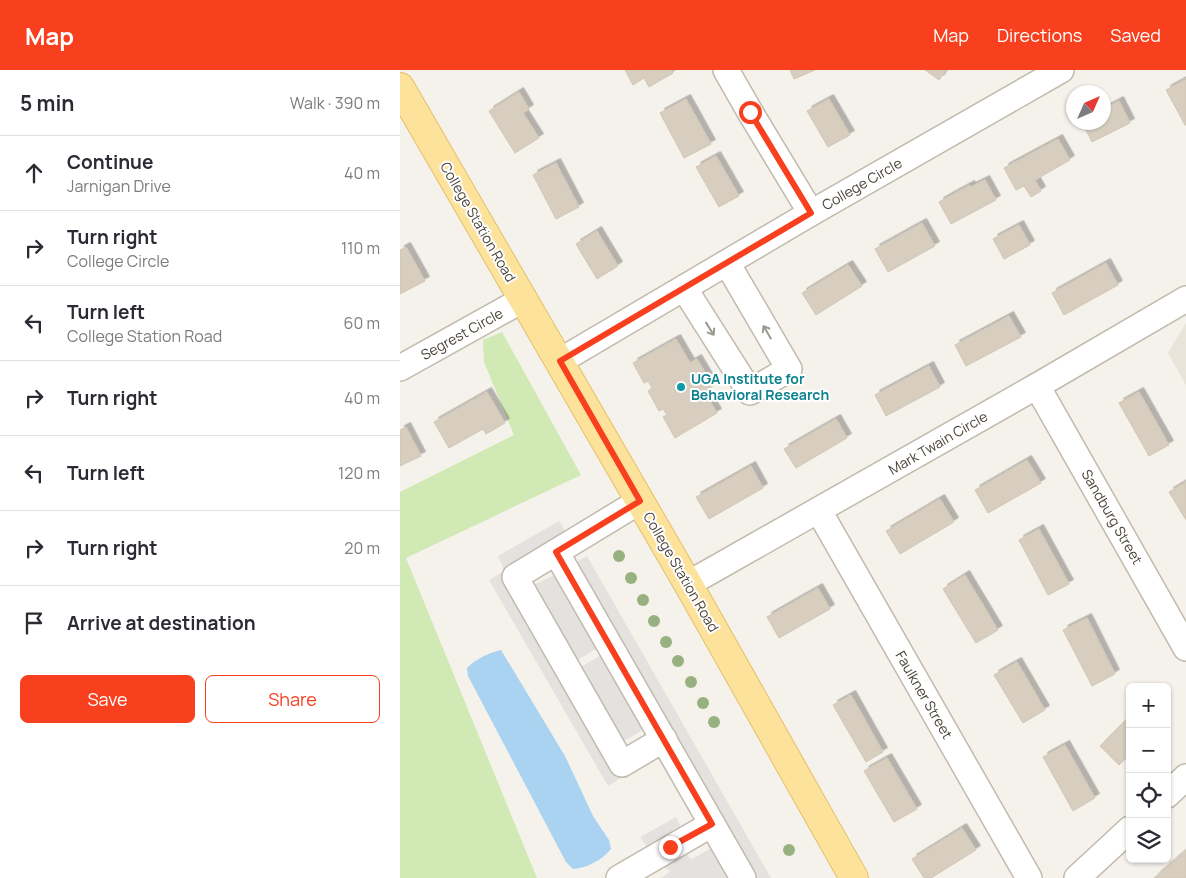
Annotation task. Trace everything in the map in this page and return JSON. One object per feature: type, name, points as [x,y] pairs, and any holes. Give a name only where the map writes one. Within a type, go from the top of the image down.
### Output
[{"type":"main road","name":"College Station Road","points":[[400,87],[688,584],[854,878]]},
{"type":"street","points":[[726,70],[811,213]]},
{"type":"street","name":"College Circle","points":[[560,361],[1053,72]]},
{"type":"street","points":[[684,288],[750,392],[758,388],[789,369],[727,262]]},
{"type":"street","name":"Segrest Circle","points":[[400,368],[524,299]]},
{"type":"street","name":"Mark Twain Circle","points":[[688,584],[819,511],[1186,299]]},
{"type":"street","name":"Sandburg Street","points":[[1037,386],[1186,648]]},
{"type":"street","points":[[640,501],[515,577],[622,764],[664,739]]},
{"type":"street","name":"Faulkner Street","points":[[819,511],[1029,878]]},
{"type":"street","points":[[556,552],[743,878]]},
{"type":"street","points":[[1171,791],[1186,777]]},
{"type":"street","points":[[619,878],[712,824]]},
{"type":"street","points":[[1077,878],[1126,833]]},
{"type":"shaded area","points":[[1186,323],[1186,385],[1168,353]]},
{"type":"shaded area","points":[[606,510],[616,530],[609,532],[570,557],[575,563],[587,556],[771,878],[661,878],[671,871],[661,866],[636,878],[606,878],[611,870],[645,852],[647,847],[640,837],[676,817],[682,829],[688,828],[694,818],[693,809],[662,761],[657,759],[653,758],[608,786],[489,580],[504,571],[498,556],[559,521],[567,534]],"holes":[[[548,569],[553,570],[555,575],[533,585],[532,582]],[[599,647],[601,655],[579,668],[576,661]],[[643,730],[647,734],[642,742],[631,747],[624,745],[624,741]],[[704,842],[709,843],[711,848],[692,859],[688,855],[690,851]]]},
{"type":"green space","points":[[502,332],[581,475],[406,558],[537,878],[400,878],[400,492],[514,435],[484,362],[483,340]]},
{"type":"water","points":[[501,650],[565,756],[593,816],[609,840],[611,849],[599,860],[589,865],[573,869],[566,862],[468,676],[467,668],[482,657]]},
{"type":"building","points":[[625,70],[672,70],[673,73],[649,87],[644,78],[633,85]]},
{"type":"building","points":[[790,70],[815,70],[794,79]]},
{"type":"building","points":[[925,70],[946,70],[939,80]]},
{"type":"building","points":[[1186,79],[1186,125],[1185,125],[1166,90]]},
{"type":"building","points":[[519,92],[529,109],[523,113],[539,138],[515,153],[489,111]]},
{"type":"building","points":[[686,99],[711,144],[684,158],[660,113]]},
{"type":"building","points":[[829,99],[850,135],[828,147],[807,111]]},
{"type":"building","points":[[1119,101],[1130,123],[1092,142],[1086,130],[1111,130],[1111,105]]},
{"type":"building","points":[[1058,139],[1070,160],[1035,180],[1041,191],[1031,197],[1024,186],[1016,190],[1004,168]]},
{"type":"building","points":[[716,156],[739,196],[719,207],[696,167]]},
{"type":"building","points":[[556,163],[579,207],[556,219],[533,175]]},
{"type":"building","points":[[985,180],[996,200],[951,224],[939,202],[970,185],[971,187]]},
{"type":"building","points":[[922,223],[935,246],[888,272],[875,249]]},
{"type":"building","points":[[1019,225],[1030,245],[1004,259],[993,239]]},
{"type":"building","points":[[597,231],[618,266],[597,279],[576,244]]},
{"type":"building","points":[[406,247],[425,281],[400,294],[400,250]]},
{"type":"building","points":[[1106,263],[1118,285],[1064,315],[1052,293]]},
{"type":"building","points":[[848,265],[862,286],[816,315],[802,293]]},
{"type":"building","points":[[1009,316],[1021,337],[966,366],[955,345]]},
{"type":"building","name":"UGA Institute for Behavioral Research","points":[[676,339],[690,363],[697,359],[713,386],[704,391],[717,413],[675,438],[663,417],[667,415],[663,409],[659,411],[648,391],[652,388],[648,381],[644,383],[633,363]]},
{"type":"building","points":[[929,366],[940,387],[886,416],[875,395]]},
{"type":"building","points":[[487,392],[505,423],[486,434],[483,429],[449,448],[434,422]]},
{"type":"building","points":[[1139,392],[1169,445],[1149,456],[1119,403]]},
{"type":"building","points":[[836,419],[847,438],[796,468],[784,449]]},
{"type":"building","points":[[406,427],[421,456],[400,466],[400,430]]},
{"type":"building","points":[[1027,460],[1041,483],[988,513],[975,490]]},
{"type":"building","points":[[751,466],[763,488],[709,519],[696,497]]},
{"type":"building","points":[[1186,482],[1186,520],[1169,492]]},
{"type":"building","points":[[940,499],[954,522],[900,554],[886,531]]},
{"type":"building","points":[[1039,529],[1069,584],[1048,595],[1019,540]]},
{"type":"building","points":[[965,575],[998,630],[976,643],[943,589]]},
{"type":"building","points":[[818,588],[830,609],[779,638],[767,617]]},
{"type":"building","points":[[1087,618],[1115,674],[1092,686],[1063,630]]},
{"type":"building","points":[[1017,662],[1045,710],[1023,723],[994,675]]},
{"type":"building","points":[[851,695],[883,752],[866,762],[833,705]]},
{"type":"building","points":[[1126,720],[1126,758],[1119,765],[1100,746]]},
{"type":"building","points":[[1065,745],[1095,798],[1073,811],[1043,757]]},
{"type":"building","points":[[887,758],[917,809],[894,822],[864,771]]},
{"type":"building","points":[[962,828],[976,850],[931,878],[924,878],[912,859]]},
{"type":"building","points":[[1186,850],[1186,878],[1154,878]]},
{"type":"place","name":"UGA Institute for Behavioral Research","points":[[681,387]]},
{"type":"route","points":[[670,847],[712,824],[556,552],[640,501],[560,361],[811,213],[750,112]]}]
